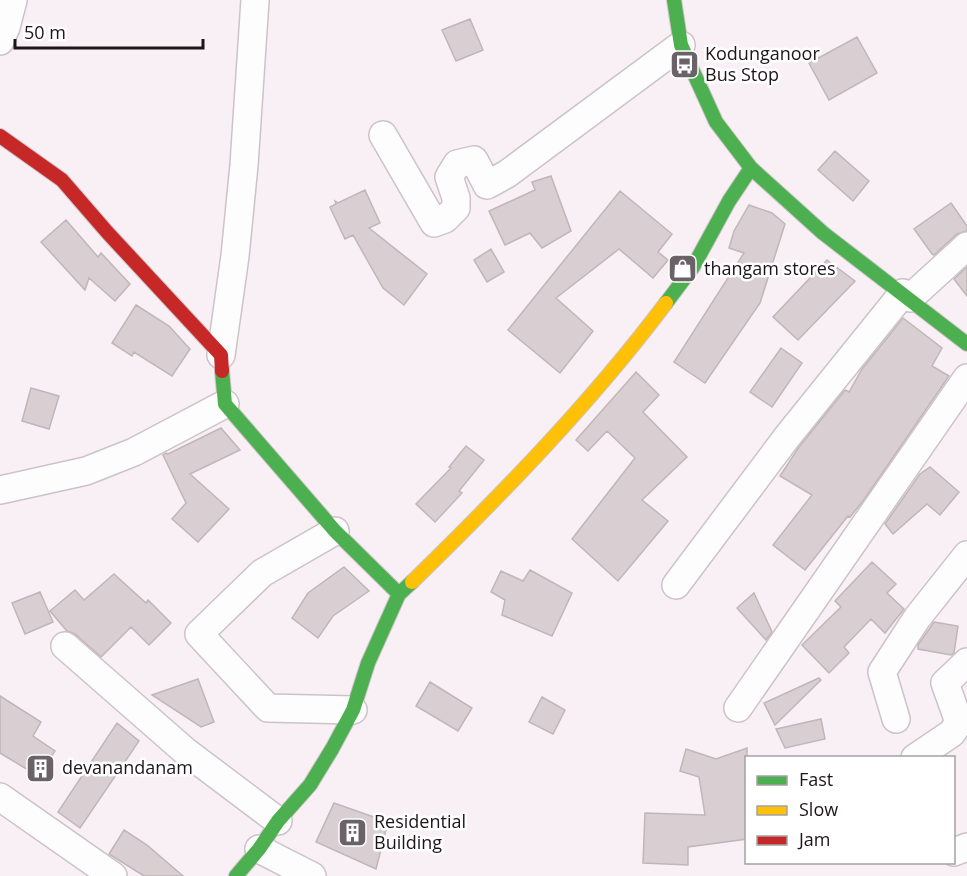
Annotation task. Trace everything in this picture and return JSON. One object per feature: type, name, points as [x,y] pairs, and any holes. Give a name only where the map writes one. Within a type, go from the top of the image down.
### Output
[{"type":"street","points":[[0,41],[13,0]]},
{"type":"street","points":[[255,0],[244,165],[235,256],[221,355],[225,404],[335,531],[399,594]]},
{"type":"street","points":[[674,0],[681,45],[716,122],[751,168],[823,232],[967,344]]},
{"type":"street","points":[[383,135],[434,223],[445,219],[456,208],[456,198],[448,177],[457,164],[474,160],[488,185],[507,174],[681,45]]},
{"type":"street","points":[[0,136],[62,180],[221,355]]},
{"type":"street","points":[[236,876],[259,849],[278,821],[310,785],[332,749],[353,710],[368,663],[399,594],[536,458],[632,348],[693,267],[729,201],[751,168]]},
{"type":"street","points":[[675,585],[787,437],[906,296],[967,246]]},
{"type":"street","points":[[738,708],[967,378]]},
{"type":"street","points":[[0,490],[86,471],[134,452],[225,404]]},
{"type":"street","points":[[335,531],[262,573],[199,634],[268,708],[353,710]]},
{"type":"street","points":[[896,719],[882,672],[917,618],[967,555]]},
{"type":"street","points":[[65,646],[186,751],[278,821]]},
{"type":"street","points":[[918,756],[952,733],[959,722],[945,683],[967,662]]},
{"type":"street","points":[[0,796],[113,876]]},
{"type":"street","points":[[259,849],[312,876]]},
{"type":"building","points":[[470,19],[483,50],[456,61],[442,30]]},
{"type":"building","points":[[857,37],[877,73],[829,100],[809,63]]},
{"type":"building","points":[[835,151],[869,181],[853,201],[818,170]]},
{"type":"building","points":[[551,176],[571,231],[542,248],[530,233],[505,245],[489,211],[535,190],[532,182]]},
{"type":"building","points":[[365,190],[380,223],[369,228],[427,274],[404,305],[383,288],[353,235],[345,239],[330,207],[336,204],[335,201],[338,203]]},
{"type":"building","points":[[620,191],[672,234],[658,252],[668,260],[653,278],[619,249],[556,298],[593,331],[560,373],[508,330]]},
{"type":"building","points":[[951,203],[967,226],[967,231],[957,234],[934,255],[914,229]]},
{"type":"building","points":[[749,205],[772,213],[785,224],[760,303],[705,383],[674,362],[744,253],[729,248],[734,231]]},
{"type":"building","points":[[66,220],[98,257],[101,253],[130,284],[115,301],[89,278],[85,290],[41,242]]},
{"type":"building","points":[[491,249],[504,272],[487,282],[474,260]]},
{"type":"building","points":[[827,260],[855,281],[798,340],[773,317]]},
{"type":"building","points":[[967,267],[967,296],[954,279]]},
{"type":"building","points":[[136,305],[169,326],[190,349],[172,376],[134,352],[132,356],[112,343]]},
{"type":"building","points":[[903,318],[942,348],[932,366],[949,376],[863,501],[850,517],[848,516],[805,570],[773,545],[812,495],[780,476],[799,447],[845,390],[849,392],[862,369]]},
{"type":"building","points":[[781,348],[802,363],[772,407],[750,392]]},
{"type":"building","points":[[636,372],[659,395],[643,412],[687,457],[642,500],[668,521],[618,581],[572,539],[635,458],[607,431],[588,451],[576,440]]},
{"type":"building","points":[[31,388],[59,396],[49,429],[22,421]]},
{"type":"building","points":[[221,428],[240,450],[190,474],[229,509],[198,542],[172,519],[186,503],[163,455]]},
{"type":"building","points":[[466,446],[484,460],[459,491],[462,493],[435,522],[416,504],[451,468],[449,467]]},
{"type":"building","points":[[930,467],[959,492],[940,515],[927,504],[893,534],[885,524],[920,474]]},
{"type":"building","points":[[872,562],[896,584],[887,593],[904,609],[885,633],[871,619],[844,647],[849,653],[829,673],[802,645],[841,607],[835,601]]},
{"type":"building","points":[[344,567],[369,591],[333,616],[318,638],[292,618],[308,593]]},
{"type":"building","points":[[530,570],[572,593],[552,636],[502,615],[505,600],[491,592],[501,571],[523,581]]},
{"type":"building","points":[[114,574],[146,603],[148,600],[171,623],[149,645],[131,627],[101,657],[75,634],[67,631],[50,611],[75,590],[84,600]]},
{"type":"building","points":[[40,592],[53,622],[25,634],[12,603]]},
{"type":"building","points":[[754,593],[772,632],[766,640],[737,608]]},
{"type":"building","points":[[934,622],[958,626],[954,653],[951,655],[918,649],[918,645]]},
{"type":"building","points":[[819,678],[821,680],[775,725],[764,703]]},
{"type":"building","points":[[198,679],[214,722],[201,727],[152,695]]},
{"type":"building","points":[[430,682],[472,708],[458,731],[416,706]]},
{"type":"building","points":[[0,696],[41,722],[33,736],[55,751],[38,776],[0,753]]},
{"type":"building","points":[[542,697],[565,710],[553,734],[529,722]]},
{"type":"building","points":[[821,719],[825,739],[785,748],[776,729]]},
{"type":"building","points":[[117,723],[139,741],[80,828],[58,812]]},
{"type":"building","points":[[747,748],[747,756],[745,756],[745,839],[688,847],[688,865],[643,863],[645,813],[705,815],[699,777],[680,771],[686,749],[716,759]]},
{"type":"building","name":"Residential Building","points":[[334,803],[388,822],[376,869],[316,842]]},
{"type":"building","points":[[124,830],[147,845],[183,876],[144,876],[109,854]]},
{"type":"traffic: fast","points":[[674,0],[681,45],[716,122],[751,168],[823,233],[967,344]]},
{"type":"traffic: fast","points":[[666,303],[693,267],[729,201],[751,168]]},
{"type":"traffic: fast","points":[[222,371],[225,404],[335,531],[399,594]]},
{"type":"traffic: fast","points":[[236,876],[259,849],[278,821],[310,785],[332,749],[353,710],[368,663],[399,594],[412,582]]},
{"type":"traffic: slow","points":[[412,582],[576,412],[666,303]]},
{"type":"traffic: jam","points":[[0,136],[62,180],[221,355],[222,371]]},
{"type":"place","name":"Kodunganoor Bus Stop","points":[[684,64]]},
{"type":"place","name":"thangam stores","points":[[683,269]]},
{"type":"place","name":"devanandanam","points":[[41,768]]},
{"type":"place","name":"Residential Building","points":[[353,832]]}]
